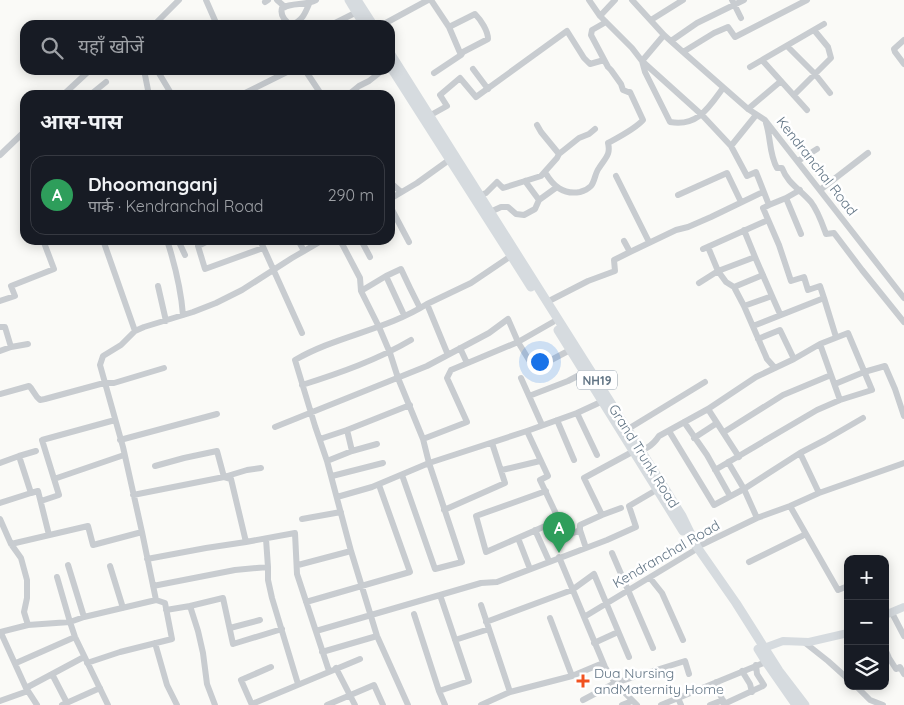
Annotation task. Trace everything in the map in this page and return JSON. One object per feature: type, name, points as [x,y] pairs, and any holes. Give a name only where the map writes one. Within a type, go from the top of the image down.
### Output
[{"type":"highway","points":[[349,0],[361,20]]},
{"type":"highway","points":[[357,0],[370,20]]},
{"type":"highway","name":"Grand Trunk Road","points":[[395,61],[478,193],[511,256],[570,350],[682,516],[696,548],[736,603],[779,671],[805,705]]},
{"type":"highway","name":"Grand Trunk Road","points":[[395,74],[449,160],[547,302],[628,429],[637,451],[658,489],[766,662],[796,705]]},
{"type":"main road","points":[[889,614],[904,608]]},
{"type":"main road","points":[[764,648],[783,641],[804,642],[844,634]]},
{"type":"street","points":[[159,20],[179,0]]},
{"type":"street","points":[[206,0],[215,20]]},
{"type":"street","points":[[277,0],[285,7]]},
{"type":"street","points":[[285,20],[282,15],[282,8],[297,3],[309,4],[316,0]]},
{"type":"street","points":[[392,20],[430,0],[449,27],[461,54]]},
{"type":"street","points":[[589,0],[600,16],[632,48],[642,61],[702,116],[731,146],[747,176],[756,172],[769,205]]},
{"type":"street","points":[[600,16],[615,0]]},
{"type":"street","name":"Kendranchal Road","points":[[632,0],[664,35],[723,88],[748,109],[765,120],[904,298]]},
{"type":"street","points":[[651,20],[682,0]]},
{"type":"street","points":[[672,41],[697,23],[734,2],[744,0]]},
{"type":"street","points":[[683,52],[714,33],[728,27],[735,38],[807,0]]},
{"type":"street","points":[[734,2],[741,18]]},
{"type":"street","points":[[300,20],[303,18],[309,4]]},
{"type":"street","points":[[341,20],[357,12]]},
{"type":"street","points":[[434,72],[463,52],[488,39],[488,34],[474,14],[449,27]]},
{"type":"street","points":[[545,172],[556,187],[566,192],[585,190],[591,185],[598,170],[608,156],[610,150],[608,143],[621,137],[643,120],[630,92],[623,90],[591,35],[592,30],[606,22]]},
{"type":"street","points":[[750,67],[824,24]]},
{"type":"street","points":[[794,95],[831,58],[828,47],[814,30]]},
{"type":"street","points":[[429,116],[446,106],[440,95],[460,78],[476,97],[567,31],[590,64],[604,60]]},
{"type":"street","points":[[642,61],[664,35]]},
{"type":"street","points":[[904,40],[894,49],[904,64]]},
{"type":"street","points":[[788,46],[830,93]]},
{"type":"street","points":[[762,60],[807,110]]},
{"type":"street","points":[[642,61],[645,72],[670,122],[676,124],[687,122],[702,116],[723,88]]},
{"type":"street","points":[[472,69],[488,89]]},
{"type":"street","points":[[68,90],[85,75]]},
{"type":"street","points":[[145,75],[147,90]]},
{"type":"street","points":[[160,75],[169,90]]},
{"type":"street","points":[[251,90],[281,75]]},
{"type":"street","points":[[308,75],[318,90]]},
{"type":"street","points":[[354,90],[377,75]]},
{"type":"street","points":[[96,90],[106,82]]},
{"type":"street","points":[[748,109],[781,82]]},
{"type":"street","points":[[731,146],[756,115]]},
{"type":"street","points":[[765,120],[777,168],[782,168],[785,177],[812,203],[826,234],[834,233],[904,322]]},
{"type":"street","points":[[537,125],[558,154]]},
{"type":"street","points":[[478,193],[481,195],[486,193],[497,182],[503,188],[541,176],[557,158],[558,154],[594,129]]},
{"type":"street","points":[[0,155],[20,136]]},
{"type":"street","points":[[798,161],[817,148]]},
{"type":"street","points":[[820,190],[868,153]]},
{"type":"street","points":[[395,196],[449,160]]},
{"type":"street","points":[[678,195],[727,172],[741,202]]},
{"type":"street","points":[[616,176],[649,242]]},
{"type":"street","points":[[526,181],[539,200]]},
{"type":"street","points":[[395,187],[401,192]]},
{"type":"street","points":[[487,213],[501,207],[508,207],[516,214],[524,215],[535,209],[539,200],[556,187]]},
{"type":"street","points":[[800,190],[763,208],[779,244],[791,281],[804,277],[808,290],[820,286],[836,338]]},
{"type":"street","points":[[547,302],[588,282],[615,272],[614,260],[649,242],[711,217],[763,192]]},
{"type":"street","points":[[786,198],[801,234]]},
{"type":"street","points":[[395,215],[409,242]]},
{"type":"street","points":[[768,220],[706,248],[718,271],[726,282],[734,287],[767,359],[774,368]]},
{"type":"street","points":[[744,230],[780,314]]},
{"type":"street","points":[[624,241],[630,252]]},
{"type":"street","points":[[0,300],[15,296],[11,286],[54,269],[45,245]]},
{"type":"street","points":[[105,245],[135,331]]},
{"type":"street","points":[[169,245],[181,291],[184,316]]},
{"type":"street","points":[[180,245],[185,255]]},
{"type":"street","points":[[200,245],[198,246],[205,269],[263,248]]},
{"type":"street","points":[[262,245],[302,333]]},
{"type":"street","points":[[301,245],[304,251]]},
{"type":"street","points":[[156,600],[124,456],[104,383],[100,364],[103,356],[121,345],[135,331],[184,316],[216,303],[242,290],[314,245]]},
{"type":"street","points":[[343,245],[360,278],[362,291],[390,353],[423,439],[429,463],[462,562],[435,570],[402,475]]},
{"type":"street","points":[[364,245],[370,257]]},
{"type":"street","points":[[408,705],[376,636],[351,551],[328,461],[295,360],[311,351],[379,327],[420,308],[471,283],[511,256]]},
{"type":"street","points":[[699,284],[718,271],[755,257]]},
{"type":"street","points":[[362,291],[401,269],[420,308]]},
{"type":"street","points":[[734,287],[763,275]]},
{"type":"street","points":[[386,276],[404,315]]},
{"type":"street","points":[[158,286],[166,321]]},
{"type":"street","points":[[744,306],[772,296]]},
{"type":"street","points":[[753,326],[824,298]]},
{"type":"street","points":[[426,304],[448,355]]},
{"type":"street","points":[[275,427],[427,366],[488,333],[508,319],[518,342],[535,367],[570,350]]},
{"type":"street","points":[[423,439],[467,422],[447,378],[451,370],[518,342],[553,322]]},
{"type":"street","points":[[0,327],[5,326],[11,347]]},
{"type":"street","points":[[758,339],[780,330],[794,359]]},
{"type":"street","points":[[602,515],[584,478],[655,442],[659,436],[708,409],[756,377],[820,344],[848,333],[872,390],[816,410],[715,470]]},
{"type":"street","points":[[302,385],[337,374],[390,353],[411,340]]},
{"type":"street","points":[[0,351],[28,344]]},
{"type":"street","points":[[820,344],[840,400]]},
{"type":"street","points":[[460,348],[467,364]]},
{"type":"street","points":[[834,384],[885,366],[904,416]]},
{"type":"street","points":[[0,394],[29,386],[40,400],[104,383],[114,383],[164,368]]},
{"type":"street","points":[[529,396],[568,381],[585,372]]},
{"type":"street","points":[[724,432],[783,395],[831,375]]},
{"type":"street","points":[[521,378],[542,425]]},
{"type":"street","points":[[628,429],[705,382]]},
{"type":"street","points":[[337,497],[379,485],[429,463],[527,431],[577,413],[603,401]]},
{"type":"street","points":[[320,439],[410,405]]},
{"type":"street","points":[[708,409],[739,457]]},
{"type":"street","points":[[577,413],[597,455]]},
{"type":"street","points":[[120,440],[217,414]]},
{"type":"street","points":[[669,431],[714,505],[744,489],[800,453],[863,418]]},
{"type":"street","points":[[41,501],[59,495],[42,440],[115,420]]},
{"type":"street","points":[[557,420],[574,460]]},
{"type":"street","points":[[684,422],[707,455],[730,496]]},
{"type":"street","points":[[694,438],[717,423]]},
{"type":"street","points":[[346,430],[352,451]]},
{"type":"street","points":[[527,431],[548,476],[540,480],[546,491],[559,520],[486,552],[476,516],[546,491]]},
{"type":"street","points":[[444,510],[505,483],[492,442]]},
{"type":"street","points":[[328,461],[352,451],[377,444]]},
{"type":"street","points":[[0,463],[36,451]]},
{"type":"street","points":[[155,466],[217,451],[224,477]]},
{"type":"street","points":[[800,453],[819,493]]},
{"type":"street","points":[[20,456],[31,493]]},
{"type":"street","points":[[54,478],[124,456]]},
{"type":"street","points":[[502,470],[540,461]]},
{"type":"street","points":[[728,462],[744,489],[757,518]]},
{"type":"street","points":[[332,476],[383,463]]},
{"type":"street","name":"Kendranchal Road","points":[[584,617],[696,548],[757,518],[819,493],[904,463]]},
{"type":"street","points":[[133,495],[261,468]]},
{"type":"street","points":[[224,477],[231,480],[246,542]]},
{"type":"street","points":[[306,602],[410,572],[379,485]]},
{"type":"street","points":[[316,631],[481,583],[497,582],[607,540],[636,527],[629,506],[658,489]]},
{"type":"street","points":[[0,503],[38,491],[49,535]]},
{"type":"street","points":[[790,506],[838,590],[844,588]]},
{"type":"street","points":[[586,548],[580,525],[621,508]]},
{"type":"street","points":[[302,519],[341,512]]},
{"type":"street","points":[[0,519],[21,558],[27,580],[27,598],[24,612],[28,625]]},
{"type":"street","points":[[550,524],[557,540],[580,530]]},
{"type":"street","points":[[12,544],[88,526],[93,545],[142,532]]},
{"type":"street","points":[[535,530],[549,561]]},
{"type":"street","points":[[147,558],[295,534],[297,574],[329,671]]},
{"type":"street","points":[[749,562],[806,534]]},
{"type":"street","points":[[0,536],[8,535]]},
{"type":"street","points":[[518,538],[530,569]]},
{"type":"street","points":[[266,539],[268,580],[298,684]]},
{"type":"street","points":[[298,565],[351,551]]},
{"type":"street","points":[[612,553],[653,648]]},
{"type":"street","points":[[559,558],[603,663],[615,683],[635,703]]},
{"type":"street","points":[[68,565],[84,617]]},
{"type":"street","points":[[110,566],[123,608]]},
{"type":"street","points":[[153,586],[235,570],[268,566]]},
{"type":"street","points":[[455,640],[572,590],[594,574],[629,657]]},
{"type":"street","points":[[57,577],[75,636],[108,705]]},
{"type":"street","points":[[650,578],[662,593],[682,640]]},
{"type":"street","points":[[439,691],[468,681],[440,595]]},
{"type":"street","points":[[166,610],[223,598],[233,644],[282,629]]},
{"type":"street","points":[[0,701],[27,690],[52,674],[86,660],[172,638],[165,603],[156,600],[70,622],[28,625],[1,632],[27,690],[36,705]]},
{"type":"street","points":[[190,606],[200,638],[207,684],[215,705]]},
{"type":"street","points":[[481,606],[510,692]]},
{"type":"street","points":[[414,614],[445,705]]},
{"type":"street","points":[[889,615],[904,636]]},
{"type":"street","points":[[550,618],[572,676]]},
{"type":"street","points":[[230,628],[260,620]]},
{"type":"street","points":[[594,643],[618,632]]},
{"type":"street","points":[[16,663],[75,636]]},
{"type":"street","points":[[322,652],[376,636]]},
{"type":"street","points":[[804,642],[844,675]]},
{"type":"street","points":[[154,643],[167,685],[176,705]]},
{"type":"street","points":[[889,658],[896,668],[900,667],[904,674]]},
{"type":"street","points":[[271,667],[241,680],[252,705],[360,659]]},
{"type":"street","points":[[583,700],[615,683],[685,661],[689,674]]},
{"type":"street","points":[[661,705],[766,662]]},
{"type":"street","points":[[482,705],[510,692],[572,676],[603,663]]},
{"type":"street","points":[[710,705],[724,703],[764,685],[757,674],[756,665]]},
{"type":"street","points":[[336,668],[354,705]]},
{"type":"street","points":[[742,671],[750,684],[752,692]]},
{"type":"street","points":[[52,674],[65,704],[100,688]]},
{"type":"street","points":[[716,682],[724,703]]},
{"type":"street","points":[[327,705],[374,686],[383,705]]},
{"type":"street","points":[[860,690],[870,700],[883,705]]},
{"type":"street","points":[[678,698],[681,705]]},
{"type":"street","points":[[622,705],[635,703]]},
{"type":"place","name":"Dhoomanganj","points":[[559,553]]},
{"type":"place","name":"Dua Nursing andMaternity Home","points":[[583,681]]}]
